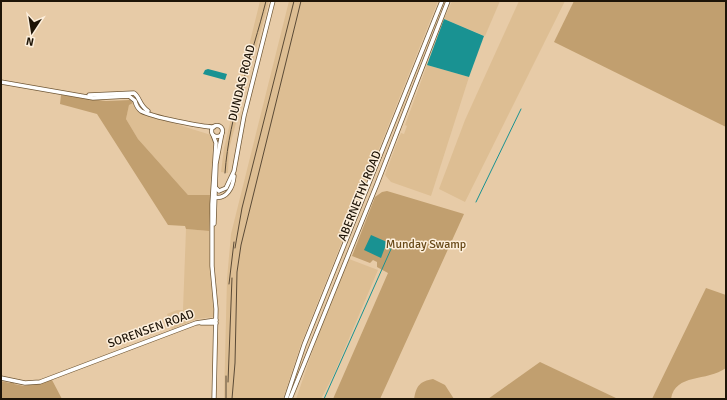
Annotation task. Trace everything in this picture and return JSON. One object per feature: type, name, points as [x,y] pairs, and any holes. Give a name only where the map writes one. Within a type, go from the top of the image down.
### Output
[{"type":"main road","name":"DUNDAS ROAD","points":[[215,203],[232,187],[244,116],[273,1]]},
{"type":"main road","name":"ABERNETHY ROAD","points":[[286,399],[304,345],[442,1]]},
{"type":"main road","name":"ABERNETHY ROAD","points":[[290,399],[377,184],[448,1]]},
{"type":"main road","points":[[1,82],[100,98],[130,96],[135,100],[139,109],[209,130],[216,141],[217,148],[214,195],[215,203],[212,232]]},
{"type":"main road","points":[[82,95],[134,93],[138,96],[141,106],[151,113]]},
{"type":"main road","points":[[197,126],[221,128],[222,133],[217,148],[212,224],[212,266],[216,322],[214,399]]},
{"type":"main road","points":[[213,135],[211,131],[214,127]]},
{"type":"main road","points":[[213,135],[218,137],[222,133]]},
{"type":"main road","name":"DUNDAS ROAD","points":[[221,191],[228,186],[234,171]]},
{"type":"main road","points":[[215,187],[217,190],[221,191]]},
{"type":"main road","points":[[214,195],[221,191]]},
{"type":"main road","points":[[214,195],[226,194]]},
{"type":"main road","name":"SORENSEN ROAD","points":[[1,378],[25,383],[40,382],[201,321],[216,322]]},
{"type":"shaded area","points":[[260,1],[269,1],[229,149],[228,173],[221,172],[224,148]]},
{"type":"shaded area","points":[[289,1],[438,1],[301,344],[283,399],[224,399],[227,279],[231,234]]},
{"type":"shaded area","points":[[452,1],[500,1],[485,36],[444,19]]},
{"type":"shaded area","points":[[519,1],[565,1],[465,202],[439,189],[465,120]]},
{"type":"shaded area","points":[[427,65],[469,77],[431,196],[391,182],[385,175],[401,133],[404,134],[407,126],[405,125]]},
{"type":"shaded area","points":[[133,103],[137,110],[141,113],[211,135],[213,142],[211,195],[188,195],[138,139],[126,119],[129,104]]},
{"type":"shaded area","points":[[186,229],[209,231],[210,274],[214,314],[213,317],[197,319],[172,329],[167,314],[177,310],[183,310]]},
{"type":"shaded area","points":[[349,259],[378,270],[334,374],[321,399],[296,399],[316,341]]},
{"type":"green space","points":[[574,1],[726,1],[726,127],[554,42]]},
{"type":"green space","points":[[61,95],[106,101],[130,100],[133,103],[129,105],[126,119],[138,139],[188,195],[211,195],[209,231],[186,229],[185,226],[168,225],[97,114],[60,104]]},
{"type":"green space","name":"Munday Swamp","points":[[387,191],[464,214],[380,399],[333,399],[388,273],[377,267],[377,262],[373,260],[370,263],[352,256],[375,197],[382,192]]},
{"type":"green space","points":[[706,288],[726,295],[726,368],[710,375],[685,381],[674,391],[671,399],[652,399]]},
{"type":"green space","points":[[540,362],[618,399],[488,399]]},
{"type":"green space","points":[[433,379],[445,385],[454,399],[414,399],[417,387],[425,381]]},
{"type":"green space","points":[[52,380],[62,399],[1,399],[1,381],[10,383],[11,381],[15,382],[14,384],[24,386]]},
{"type":"water","points":[[444,19],[484,36],[469,77],[427,65]]},
{"type":"water","points":[[208,69],[227,74],[225,80],[203,74],[205,70]]},
{"type":"water","points":[[371,235],[387,242],[381,258],[364,250]]},
{"type":"waterway","points":[[476,202],[521,109]]},
{"type":"waterway","points":[[324,399],[391,249],[385,247]]},
{"type":"railway","points":[[225,173],[227,151],[236,108],[266,1]]},
{"type":"railway","points":[[235,248],[242,208],[294,1]]},
{"type":"railway","points":[[232,399],[235,363],[237,272],[241,245],[301,1]]},
{"type":"railway","points":[[229,284],[234,242]]},
{"type":"railway","points":[[228,382],[232,278]]},
{"type":"railway","points":[[226,376],[226,399]]}]
